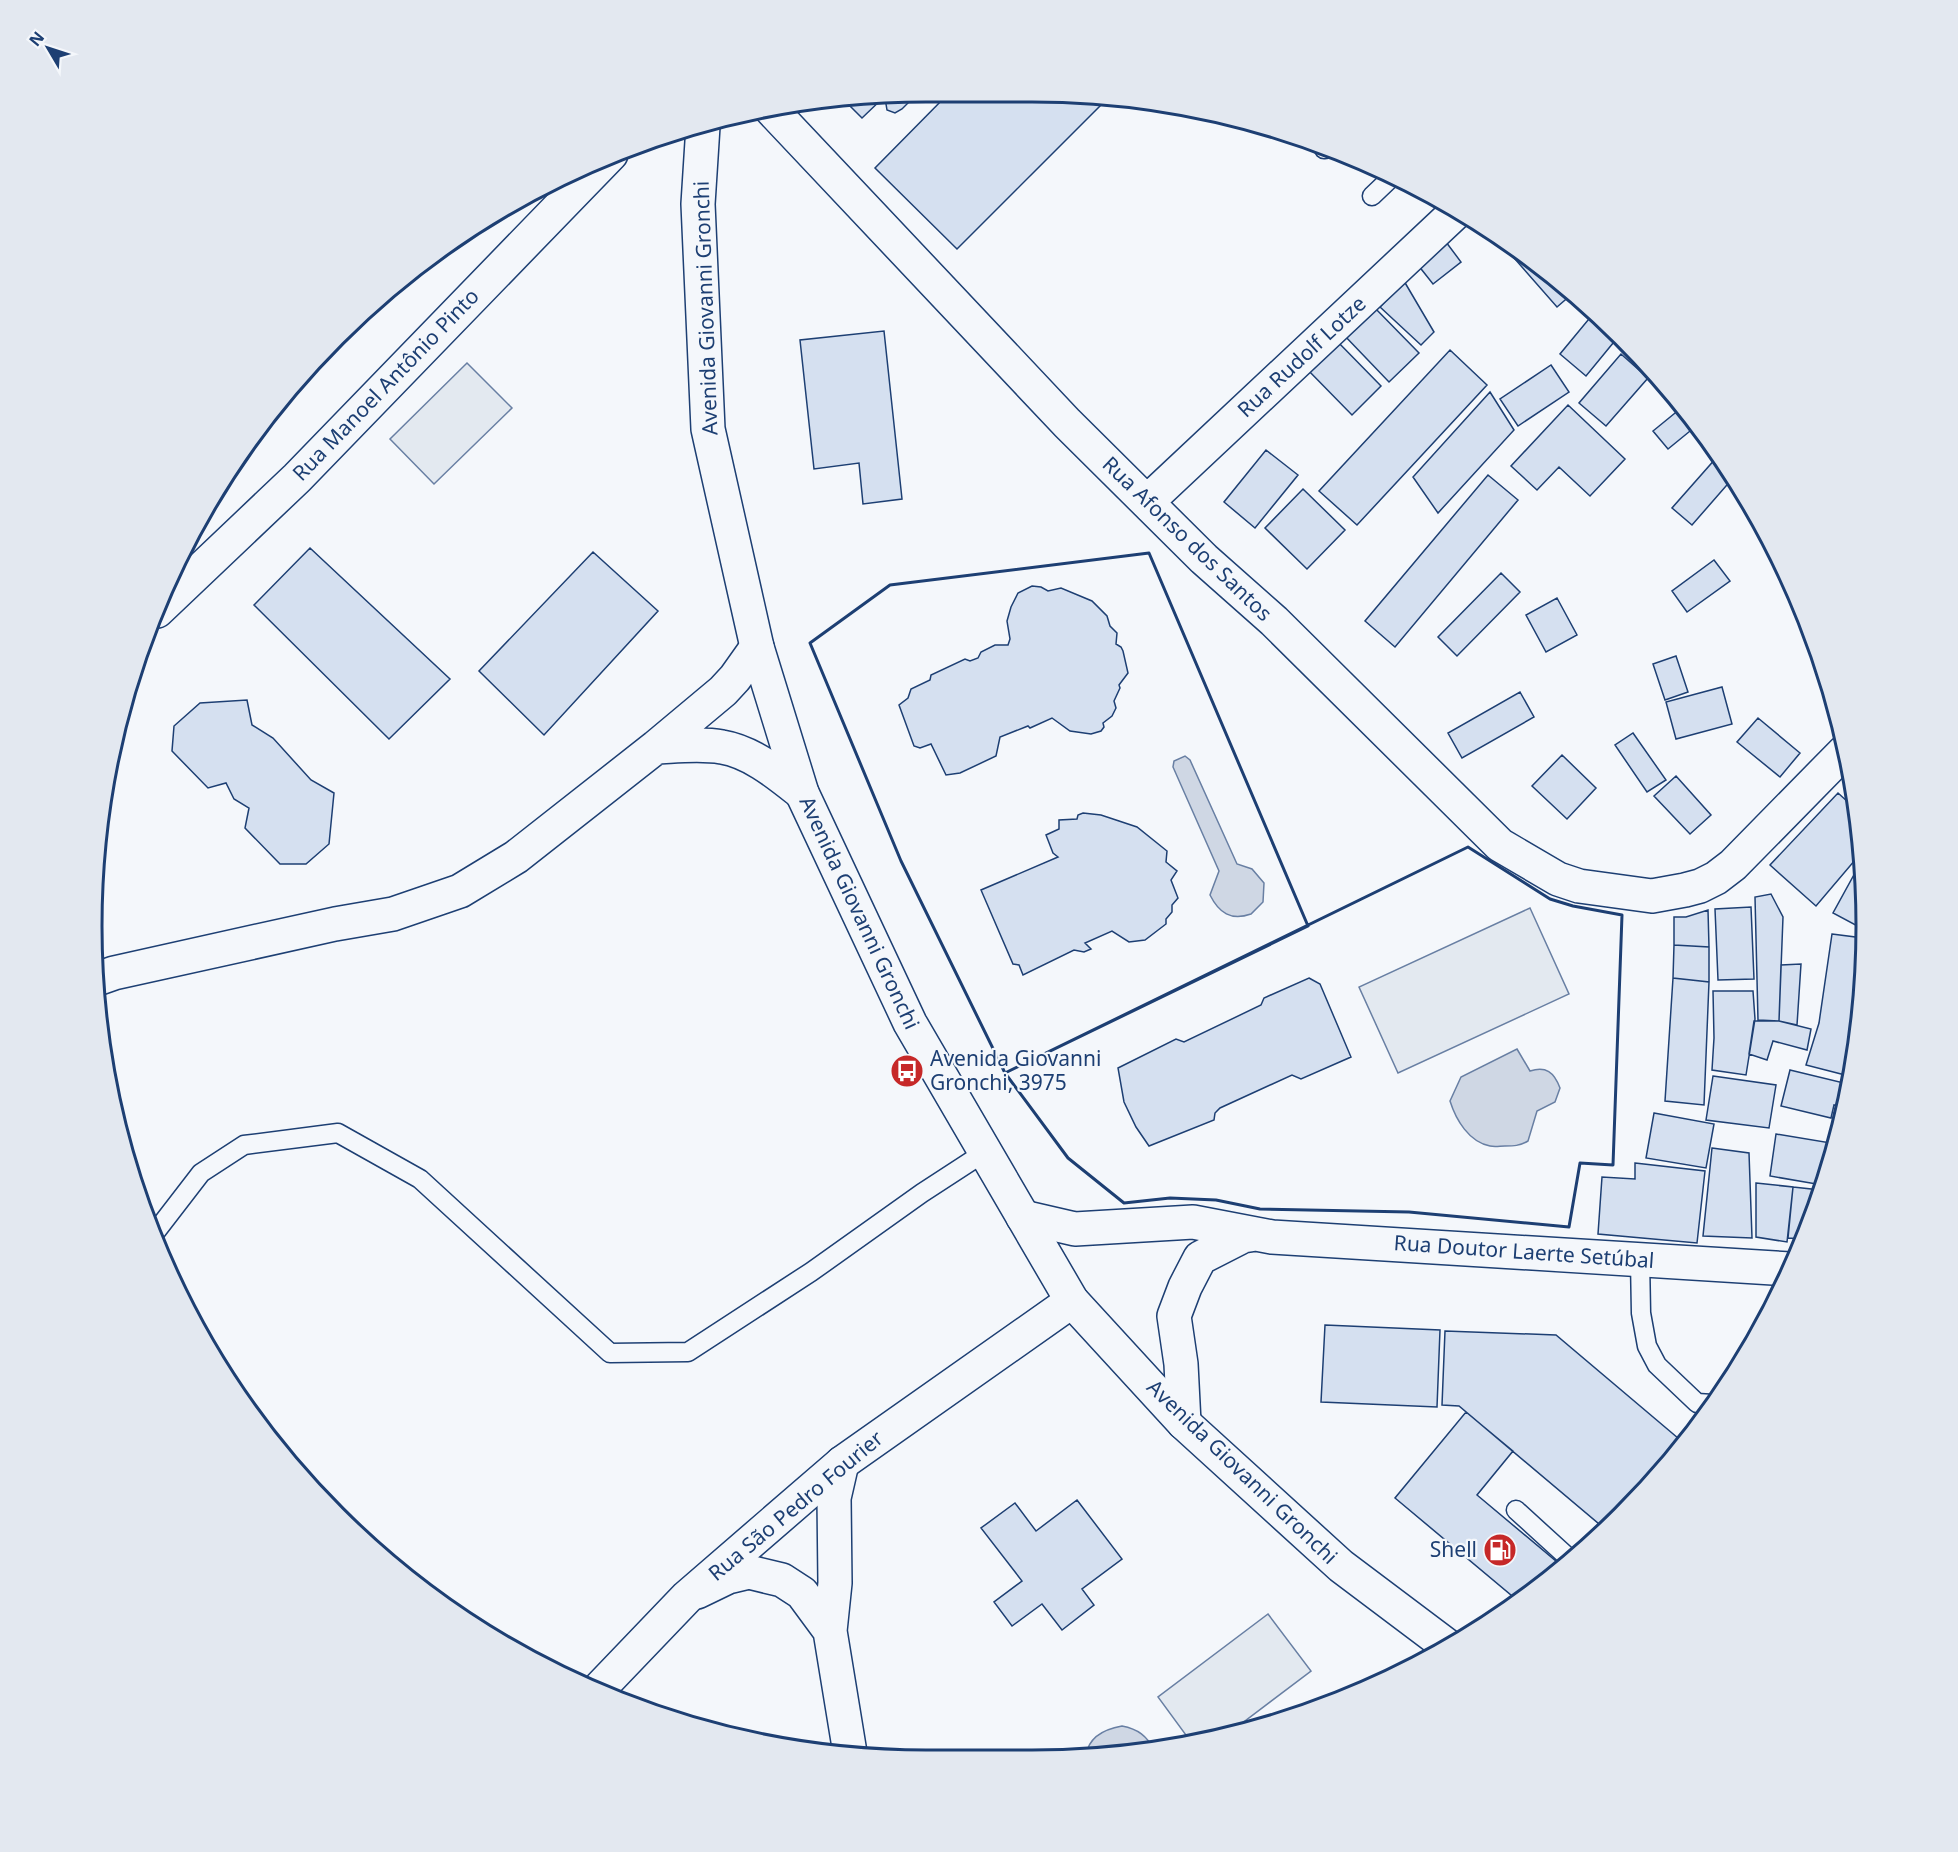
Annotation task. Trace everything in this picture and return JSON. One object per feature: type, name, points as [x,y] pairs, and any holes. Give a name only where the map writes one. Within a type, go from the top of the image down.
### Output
[{"type":"street","name":"Rua Afonso dos Santos","points":[[777,116],[1067,423],[1204,559],[1274,621],[1500,845],[1557,879],[1579,886],[1652,896],[1700,886],[1733,865],[1838,758]]},
{"type":"street","name":"Avenida Giovanni Gronchi","points":[[703,133],[698,204],[708,429],[757,647],[802,793],[910,1023],[1072,1301],[1184,1423],[1341,1566],[1441,1641]]},
{"type":"street","name":"Rua Manoel Antônio Pinto","points":[[171,598],[297,478],[592,173]]},
{"type":"street","name":"Rua Rudolf Lotze","points":[[1147,502],[1451,217]]},
{"type":"street","points":[[104,977],[324,927],[393,914],[460,891],[516,857],[656,747],[723,691],[757,647]]},
{"type":"street","points":[[656,747],[693,745],[722,747],[750,757],[774,770],[802,793]]},
{"type":"street","name":"Rua Doutor Laerte Setúbal","points":[[1023,1217],[1075,1229],[1193,1222],[1265,1235]]},
{"type":"street","name":"Rua Doutor Laerte Setúbal","points":[[1184,1423],[1181,1364],[1174,1316],[1185,1287],[1200,1258],[1243,1236],[1265,1235],[1781,1268]]},
{"type":"street","name":"Rua São Pedro Fourier","points":[[604,1684],[687,1597],[842,1463],[1072,1301]]},
{"type":"street","points":[[842,1463],[834,1498],[835,1583],[830,1630],[849,1746]]},
{"type":"street","points":[[687,1597],[728,1577],[749,1572],[782,1580],[802,1593],[830,1630]]},
{"type":"lane","points":[[1372,196],[1386,183]]},
{"type":"lane","points":[[160,1227],[201,1173],[244,1146],[338,1133],[420,1179],[610,1353],[688,1352],[811,1272],[922,1193],[985,1152]]},
{"type":"lane","points":[[1640,1259],[1641,1313],[1647,1346],[1657,1365],[1697,1403],[1703,1403]]},
{"type":"lane","points":[[1516,1510],[1565,1554]]},
{"type":"shaded area","points":[[467,363],[512,408],[434,484],[390,439]]},
{"type":"shaded area","points":[[1185,756],[1190,760],[1237,864],[1252,869],[1264,883],[1263,902],[1251,914],[1237,917],[1226,914],[1217,907],[1210,895],[1219,871],[1173,767],[1174,761]]},
{"type":"shaded area","points":[[1530,908],[1569,994],[1398,1073],[1359,987]]},
{"type":"shaded area","points":[[1517,1049],[1530,1071],[1545,1070],[1555,1078],[1560,1088],[1555,1102],[1537,1111],[1528,1141],[1511,1146],[1482,1144],[1464,1129],[1450,1101],[1461,1077]]},
{"type":"shaded area","points":[[1268,1614],[1311,1671],[1243,1722],[1193,1734],[1186,1735],[1158,1697]]},
{"type":"shaded area","points":[[1122,1726],[1133,1729],[1148,1742],[1088,1748],[1094,1738],[1110,1729]]},
{"type":"building","points":[[940,102],[1032,102],[1101,105],[957,249],[875,168]]},
{"type":"building","points":[[908,103],[895,113],[887,110],[886,104]]},
{"type":"building","points":[[877,104],[862,118],[850,106]]},
{"type":"building","points":[[1446,242],[1461,262],[1433,284],[1418,265]]},
{"type":"building","points":[[1514,258],[1566,299],[1557,307]]},
{"type":"building","points":[[1404,281],[1434,332],[1421,345],[1380,307]]},
{"type":"building","points":[[1372,305],[1419,353],[1389,382],[1343,334]]},
{"type":"building","points":[[1589,319],[1614,342],[1586,376],[1560,354]]},
{"type":"building","points":[[884,331],[902,499],[863,504],[859,463],[814,469],[800,340]]},
{"type":"building","points":[[1334,338],[1381,386],[1352,415],[1305,367]]},
{"type":"building","points":[[1450,350],[1487,385],[1357,525],[1319,491]]},
{"type":"building","points":[[1621,354],[1648,378],[1606,426],[1579,403]]},
{"type":"building","points":[[1551,365],[1569,392],[1518,426],[1500,399]]},
{"type":"building","points":[[1490,392],[1514,430],[1438,513],[1413,477]]},
{"type":"building","points":[[1568,405],[1625,459],[1590,496],[1559,467],[1537,490],[1511,466]]},
{"type":"building","points":[[1676,412],[1691,431],[1668,449],[1653,431]]},
{"type":"building","points":[[1266,450],[1298,475],[1255,528],[1224,502]]},
{"type":"building","points":[[1713,462],[1727,484],[1692,525],[1672,508]]},
{"type":"building","points":[[1488,475],[1518,500],[1395,647],[1365,621]]},
{"type":"building","points":[[1303,489],[1345,530],[1307,569],[1265,528]]},
{"type":"building","points":[[310,548],[450,679],[389,739],[254,605]]},
{"type":"building","points":[[593,552],[658,611],[544,735],[479,671]]},
{"type":"building","points":[[1714,560],[1730,581],[1687,612],[1672,591]]},
{"type":"building","points":[[1501,573],[1520,592],[1457,656],[1438,637]]},
{"type":"building","points":[[1032,586],[1048,591],[1061,588],[1092,601],[1107,616],[1110,626],[1117,633],[1116,644],[1123,651],[1128,673],[1119,685],[1120,688],[1114,701],[1116,708],[1112,716],[1103,723],[1104,727],[1101,731],[1091,734],[1070,731],[1052,718],[1030,728],[1028,726],[1000,737],[996,756],[960,773],[946,775],[931,744],[920,748],[914,746],[899,705],[908,698],[911,689],[930,680],[931,675],[965,659],[970,661],[978,658],[981,652],[995,645],[1008,645],[1010,639],[1007,621],[1011,607],[1018,593]]},
{"type":"building","points":[[1557,598],[1577,635],[1546,652],[1526,615]]},
{"type":"building","points":[[1676,656],[1688,692],[1665,700],[1653,664]]},
{"type":"building","points":[[1722,687],[1732,724],[1676,739],[1666,702]]},
{"type":"building","points":[[1520,692],[1534,717],[1462,758],[1448,733]]},
{"type":"building","points":[[247,700],[252,725],[273,738],[311,780],[334,793],[329,844],[306,864],[280,864],[245,828],[249,808],[234,799],[226,783],[208,788],[172,751],[174,726],[200,703]]},
{"type":"building","points":[[1758,718],[1800,753],[1780,777],[1737,742]]},
{"type":"building","points":[[1633,733],[1666,780],[1647,792],[1615,745]]},
{"type":"building","points":[[1562,755],[1596,788],[1567,819],[1532,786]]},
{"type":"building","points":[[1676,776],[1711,815],[1690,834],[1654,796]]},
{"type":"building","points":[[1838,793],[1846,800],[1853,862],[1816,906],[1770,865]]},
{"type":"building","points":[[1083,813],[1101,815],[1137,827],[1167,851],[1166,862],[1177,871],[1171,880],[1178,898],[1172,905],[1172,912],[1166,919],[1166,924],[1145,940],[1129,942],[1112,931],[1085,943],[1091,949],[1084,952],[1074,950],[1023,975],[1019,965],[1013,964],[981,890],[1058,857],[1053,853],[1046,835],[1059,829],[1059,820],[1077,819],[1078,815]]},
{"type":"building","points":[[1854,875],[1856,925],[1833,913]]},
{"type":"building","points":[[1771,894],[1783,917],[1779,1021],[1758,1020],[1755,897]]},
{"type":"building","points":[[1751,907],[1754,979],[1718,980],[1715,909]]},
{"type":"building","points":[[1708,910],[1709,947],[1674,945],[1674,917],[1686,917]]},
{"type":"building","points":[[1832,934],[1856,937],[1849,1034],[1842,1074],[1806,1065],[1819,1023]]},
{"type":"building","points":[[1674,945],[1709,947],[1709,982],[1673,978]]},
{"type":"building","points":[[1801,964],[1797,1025],[1779,1021],[1781,965]]},
{"type":"building","points":[[1309,978],[1320,984],[1351,1057],[1301,1079],[1292,1075],[1220,1108],[1215,1113],[1214,1120],[1149,1146],[1136,1127],[1124,1102],[1118,1068],[1176,1039],[1184,1042],[1261,1005],[1264,998]]},
{"type":"building","points":[[1673,978],[1709,982],[1704,1105],[1665,1101]]},
{"type":"building","points":[[1713,991],[1753,991],[1755,1019],[1746,1075],[1712,1070]]},
{"type":"building","points":[[1754,1021],[1779,1021],[1811,1029],[1807,1050],[1773,1041],[1767,1060],[1749,1054]]},
{"type":"building","points":[[1790,1070],[1841,1082],[1831,1118],[1781,1106]]},
{"type":"building","points":[[1713,1076],[1776,1085],[1769,1128],[1706,1120]]},
{"type":"building","points":[[1654,1113],[1714,1124],[1706,1168],[1646,1158]]},
{"type":"building","points":[[1776,1134],[1827,1142],[1814,1184],[1770,1176]]},
{"type":"building","points":[[1712,1148],[1749,1153],[1752,1238],[1703,1236]]},
{"type":"building","points":[[1635,1163],[1705,1171],[1697,1243],[1598,1234],[1602,1177],[1635,1179]]},
{"type":"building","points":[[1756,1183],[1793,1187],[1787,1242],[1756,1237]]},
{"type":"building","points":[[1793,1187],[1813,1189],[1794,1238],[1788,1238]]},
{"type":"building","points":[[1325,1325],[1440,1330],[1437,1407],[1321,1402]]},
{"type":"building","points":[[1445,1331],[1556,1335],[1678,1438],[1652,1469],[1599,1524],[1459,1406],[1442,1405]]},
{"type":"building","points":[[1466,1412],[1513,1451],[1477,1495],[1556,1561],[1512,1596],[1395,1498]]},
{"type":"building","points":[[1077,1500],[1122,1559],[1082,1589],[1094,1605],[1062,1630],[1042,1604],[1012,1626],[994,1602],[1022,1581],[981,1528],[1015,1503],[1036,1531]]},
{"type":"wall","points":[[1149,553],[1308,926],[1005,1073],[901,861],[810,643],[890,585],[1149,553]]},
{"type":"wall","points":[[1468,847],[1550,899],[1573,906],[1622,915],[1613,1165],[1580,1163],[1569,1227],[1409,1212],[1260,1209],[1216,1200],[1170,1198],[1124,1203],[1068,1158],[1005,1073],[1468,847]]},
{"type":"place","name":"Avenida Giovanni Gronchi, 3975","points":[[907,1071]]},
{"type":"place","name":"Shell","points":[[1500,1550]]}]
